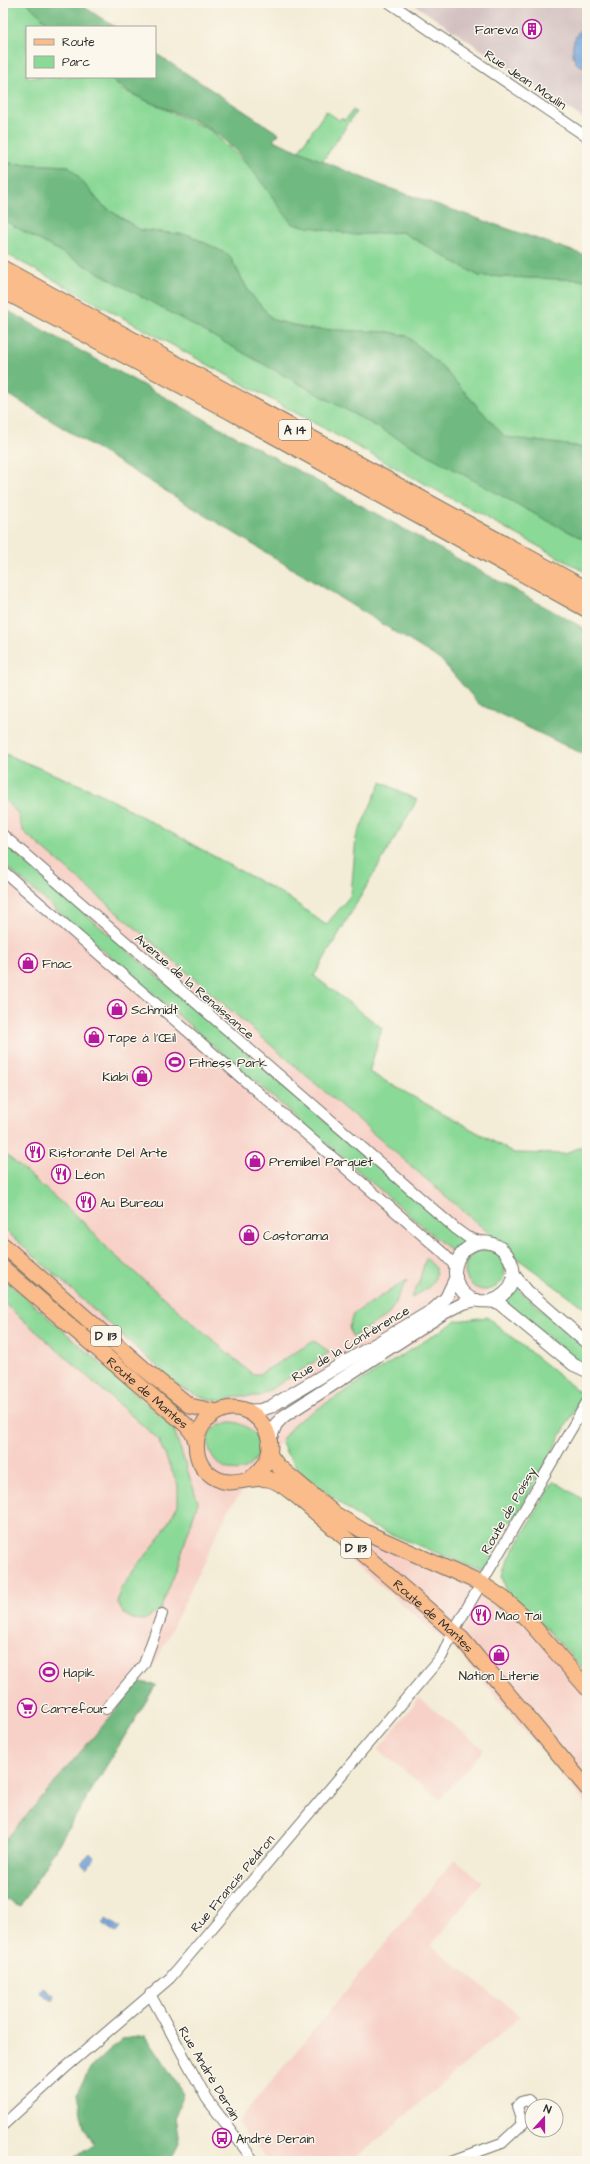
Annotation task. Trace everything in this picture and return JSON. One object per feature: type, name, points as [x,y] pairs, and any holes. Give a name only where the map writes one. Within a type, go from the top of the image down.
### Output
[{"type":"highway","name":"A 14","points":[[3,270],[587,591]]},
{"type":"highway","name":"A 14","points":[[3,288],[223,406],[587,608]]},
{"type":"main road","name":"Route de Mantes","points":[[3,1245],[143,1368],[190,1406],[217,1412]]},
{"type":"main road","name":"Route de Mantes","points":[[3,1268],[186,1424],[194,1435],[196,1443]]},
{"type":"main road","points":[[230,1409],[244,1410],[260,1421],[267,1431],[269,1447],[264,1466],[252,1478],[242,1482],[231,1483],[214,1477],[201,1464],[197,1454],[196,1443],[198,1432],[204,1423],[217,1412],[230,1409]]},
{"type":"main road","name":"D 113","points":[[269,1447],[278,1466],[330,1509],[365,1532],[482,1584],[503,1598],[527,1619],[587,1688]]},
{"type":"main road","name":"Route de Mantes","points":[[252,1478],[272,1480],[285,1488],[453,1632],[477,1655],[587,1788]]},
{"type":"street","name":"Rue Jean Moulin","points":[[390,3],[587,137]]},
{"type":"street","name":"Avenue de la Renaissance","points":[[3,835],[456,1229],[467,1237],[485,1243]]},
{"type":"street","points":[[3,871],[444,1253],[456,1272],[459,1286],[465,1294],[477,1300],[491,1301],[500,1304],[574,1365],[587,1371]]},
{"type":"street","points":[[456,1272],[460,1255],[467,1249],[485,1243],[498,1246],[506,1252],[512,1264],[513,1274],[511,1283],[506,1291],[491,1301]]},
{"type":"street","name":"Rue de la Conférence","points":[[244,1410],[266,1409],[419,1319],[446,1298],[456,1272]]},
{"type":"street","points":[[513,1274],[527,1291],[587,1343]]},
{"type":"street","name":"Rue de la Conférence","points":[[269,1447],[276,1424],[284,1416],[444,1313],[464,1303],[477,1300]]},
{"type":"street","name":"Route de Poissy","points":[[453,1632],[587,1402]]},
{"type":"street","points":[[106,1709],[144,1664],[162,1614]]},
{"type":"street","name":"Rue Francis Pédron","points":[[3,2125],[64,2069],[170,1978],[442,1656],[453,1632]]},
{"type":"street","name":"Rue André Derain","points":[[150,1994],[208,2099],[254,2161]]},
{"type":"street","points":[[452,2161],[502,2142],[522,2124],[517,2106],[524,2101]]},
{"type":"shaded area","name":"Fareva","points":[[412,3],[587,3],[587,121],[581,117]]},
{"type":"shaded area","points":[[3,799],[17,812],[23,831],[521,1261],[474,1304],[295,1423],[230,1507],[155,1664],[3,1843]]},
{"type":"shaded area","points":[[367,1529],[507,1593],[540,1622],[587,1673],[587,1805],[460,1654],[347,1557]]},
{"type":"shaded area","points":[[419,1698],[484,1749],[440,1799],[378,1750]]},
{"type":"shaded area","points":[[455,1859],[482,1882],[431,1946],[520,2016],[353,2161],[268,2161],[237,2123]]},
{"type":"green space","points":[[3,3],[27,3],[50,26],[26,26],[26,78],[110,78],[121,89],[210,130],[244,162],[385,232],[402,232],[479,276],[587,280],[587,449],[582,447],[505,437],[442,367],[407,336],[389,332],[309,329],[273,320],[249,292],[229,255],[189,235],[140,230],[102,205],[69,166],[3,163]]},
{"type":"green space","points":[[27,3],[78,3],[113,26],[50,26]]},
{"type":"green space","points":[[156,54],[279,134],[273,140],[380,185],[587,256],[587,280],[479,276],[402,232],[355,235],[292,224],[245,161],[223,139],[199,123],[132,94],[110,78],[156,78]]},
{"type":"green space","points":[[353,110],[356,112],[322,162],[298,152],[326,111],[339,120],[341,118],[345,120]]},
{"type":"green space","points":[[3,163],[69,166],[102,205],[140,230],[189,235],[229,255],[249,292],[273,320],[309,329],[389,332],[407,336],[442,367],[505,437],[582,447],[587,449],[587,541],[540,517],[3,220]]},
{"type":"green space","points":[[3,219],[587,538],[587,573],[3,252]]},
{"type":"green space","points":[[3,308],[587,630],[587,756],[479,704],[441,660],[3,391]]},
{"type":"green space","points":[[3,753],[99,793],[286,896],[326,925],[351,895],[356,838],[381,782],[417,800],[314,976],[382,1028],[369,1072],[514,1153],[565,1154],[587,1144],[587,1310],[521,1261],[23,831],[17,812],[3,799]]},
{"type":"green space","points":[[3,843],[469,1245],[458,1257],[3,864]]},
{"type":"green space","points":[[3,1152],[82,1221],[111,1252],[252,1374],[260,1374],[314,1341],[330,1352],[260,1396],[238,1396],[223,1401],[203,1398],[180,1387],[3,1228]]},
{"type":"green space","points":[[489,1250],[496,1253],[502,1259],[505,1270],[504,1278],[496,1287],[489,1290],[481,1290],[474,1287],[466,1278],[465,1266],[468,1259],[477,1251]]},
{"type":"green space","points":[[426,1258],[436,1268],[436,1274],[429,1287],[411,1298],[418,1285]]},
{"type":"green space","points":[[3,1278],[173,1427],[198,1502],[175,1573],[160,1610],[144,1620],[133,1619],[124,1614],[117,1603],[120,1590],[160,1537],[178,1505],[178,1485],[158,1439],[3,1302]]},
{"type":"green space","points":[[407,1280],[389,1314],[353,1337],[349,1328],[353,1314]]},
{"type":"green space","points":[[517,1288],[587,1350],[587,1362],[576,1361],[504,1301]]},
{"type":"green space","points":[[487,1317],[583,1395],[516,1517],[505,1525],[491,1551],[494,1558],[483,1572],[369,1525],[302,1474],[287,1454],[281,1441],[295,1423],[456,1321]]},
{"type":"green space","points":[[235,1422],[249,1429],[256,1436],[260,1446],[255,1460],[247,1468],[237,1471],[227,1469],[218,1463],[211,1454],[208,1444],[210,1432],[218,1426]]},
{"type":"green space","points":[[554,1481],[587,1502],[587,1673],[540,1622],[507,1593],[502,1576],[505,1565]]},
{"type":"green space","points":[[140,1682],[156,1685],[20,1907],[3,1898],[3,1843]]},
{"type":"green space","points":[[146,2036],[184,2094],[175,2117],[179,2142],[171,2161],[69,2161],[94,2145],[84,2127],[77,2094],[89,2070],[122,2039]]},
{"type":"water","points":[[587,23],[586,68],[576,63],[573,46],[579,31]]},
{"type":"water","points":[[90,1853],[95,1858],[87,1868],[81,1863]]},
{"type":"water","points":[[106,1919],[120,1928],[116,1933],[103,1924]]},
{"type":"water","points":[[43,1987],[54,1995],[54,2000],[51,2000],[39,1992]]},
{"type":"place","name":"Fareva","points":[[532,29]]},
{"type":"place","name":"Fnac","points":[[28,963]]},
{"type":"place","name":"Schmidt","points":[[117,1009]]},
{"type":"place","name":"Tape à l'Œil","points":[[94,1037]]},
{"type":"place","name":"Fitness Park","points":[[175,1062]]},
{"type":"place","name":"Kiabi","points":[[142,1076]]},
{"type":"place","name":"Ristorante Del Arte","points":[[35,1152]]},
{"type":"place","name":"Premibel Parquet","points":[[255,1161]]},
{"type":"place","name":"Léon","points":[[61,1174]]},
{"type":"place","name":"Au Bureau","points":[[86,1202]]},
{"type":"place","name":"Castorama","points":[[249,1235]]},
{"type":"place","name":"Mao Tai","points":[[481,1615]]},
{"type":"place","name":"Nation Literie","points":[[499,1655]]},
{"type":"place","name":"Hapik","points":[[49,1672]]},
{"type":"place","name":"Carrefour","points":[[27,1708]]},
{"type":"place","name":"André Derain","points":[[222,2138]]}]
